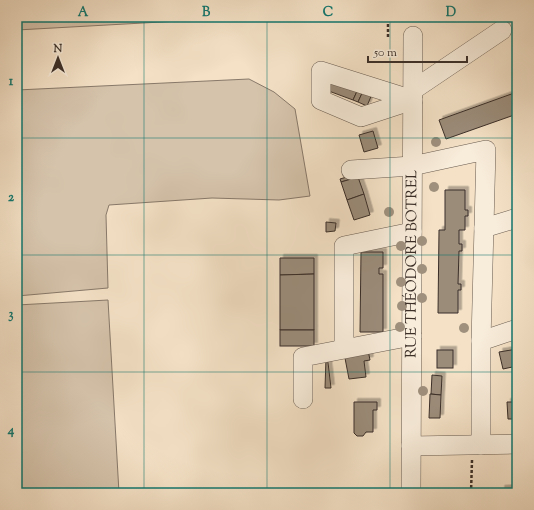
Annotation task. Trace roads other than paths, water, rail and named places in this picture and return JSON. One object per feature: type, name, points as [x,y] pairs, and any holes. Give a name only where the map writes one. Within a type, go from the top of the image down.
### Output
[{"type":"street","points":[[413,95],[502,30]]},
{"type":"street","name":"RUE THÉODORE BOTREL","points":[[411,493],[413,36]]},
{"type":"street","points":[[351,170],[412,166],[486,150],[482,341],[476,445]]},
{"type":"street","points":[[484,228],[517,218]]},
{"type":"street","points":[[344,348],[344,246],[412,232]]},
{"type":"street","points":[[482,341],[517,329]]},
{"type":"street","points":[[303,399],[302,357],[412,336]]},
{"type":"street","points":[[411,446],[517,444]]}]
